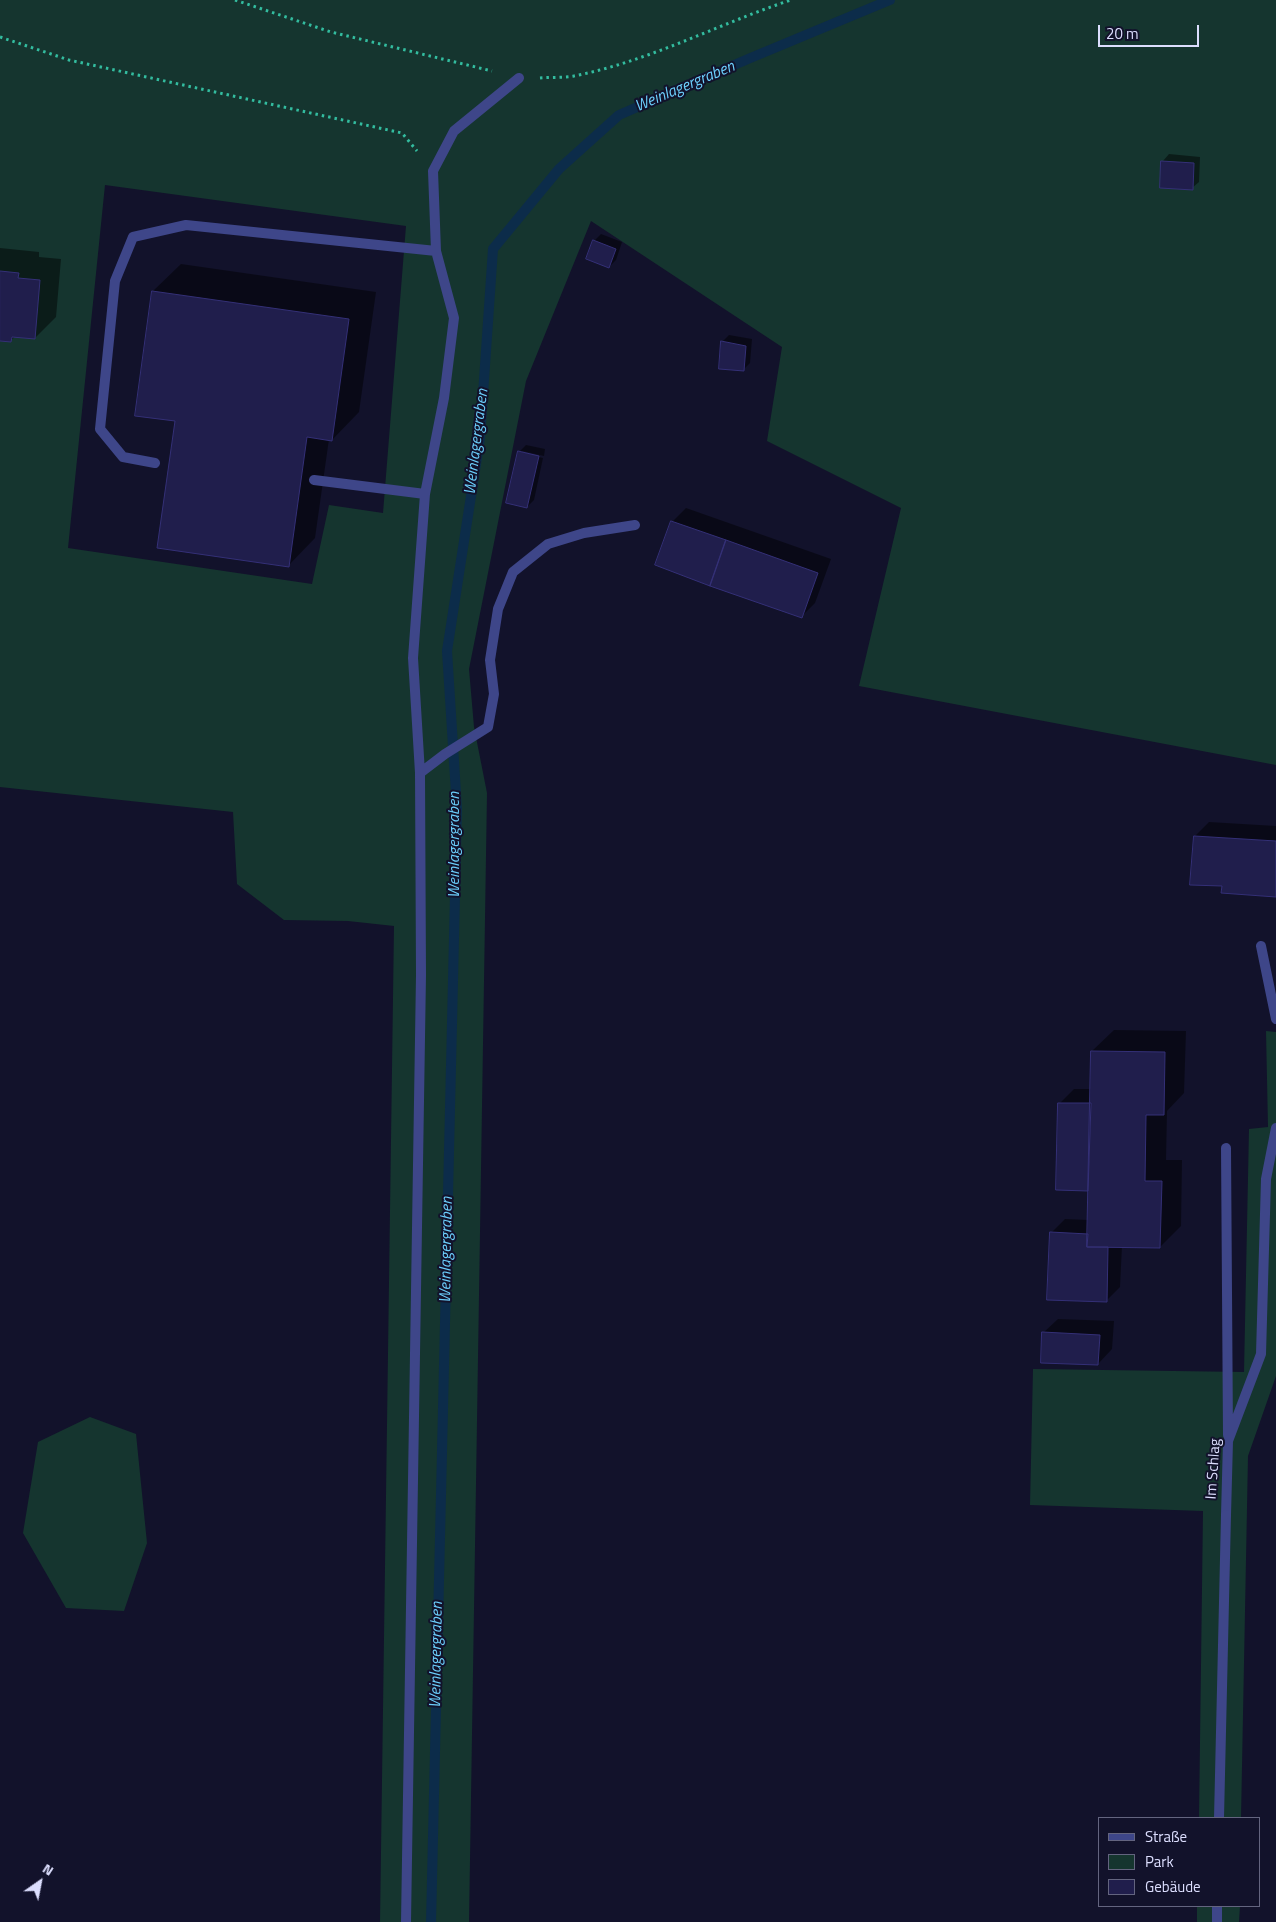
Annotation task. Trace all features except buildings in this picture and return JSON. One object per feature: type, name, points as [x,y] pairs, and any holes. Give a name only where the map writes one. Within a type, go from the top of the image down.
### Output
[{"type":"street","points":[[406,1922],[421,985],[420,773],[413,658],[425,494],[444,398],[454,318],[436,252],[433,171],[454,131],[519,78]]},
{"type":"street","points":[[155,463],[123,457],[100,429],[115,281],[133,237],[186,224],[436,252]]},
{"type":"street","points":[[314,480],[425,494]]},
{"type":"street","points":[[420,773],[445,754],[488,727],[494,694],[490,660],[498,609],[513,572],[548,544],[584,532],[635,525]]},
{"type":"street","points":[[1261,946],[1276,1019]]},
{"type":"street","name":"Im Schlag","points":[[1219,1817],[1228,1442],[1261,1354],[1266,1179],[1276,1128]]},
{"type":"street","points":[[1226,1148],[1228,1442]]},
{"type":"street","points":[[1217,1907],[1217,1922]]},
{"type":"path","points":[[235,0],[331,32],[519,78],[573,77],[650,56],[750,14],[791,0]]},
{"type":"path","points":[[0,37],[69,60],[402,133],[433,171]]},
{"type":"green space","points":[[0,0],[1276,0],[1276,765],[859,686],[901,508],[767,441],[782,347],[591,221],[526,381],[469,669],[474,727],[487,793],[469,1922],[380,1922],[394,926],[348,921],[284,920],[237,884],[233,812],[0,787]],"holes":[[[105,185],[406,226],[383,513],[329,505],[312,584],[68,548]]]},
{"type":"green space","points":[[1266,1031],[1276,1032],[1276,1376],[1248,1456],[1241,1817],[1199,1817],[1203,1511],[1030,1505],[1033,1369],[1244,1372],[1249,1129],[1268,1127]]},
{"type":"green space","points":[[90,1417],[136,1434],[147,1543],[124,1611],[66,1608],[23,1533],[38,1442]]},
{"type":"green space","points":[[1197,1907],[1240,1907],[1239,1922],[1197,1922]]},
{"type":"waterway","name":"Weinlagergraben","points":[[431,1922],[457,809],[447,651],[480,438],[493,249],[559,169],[619,115],[890,0]]}]
